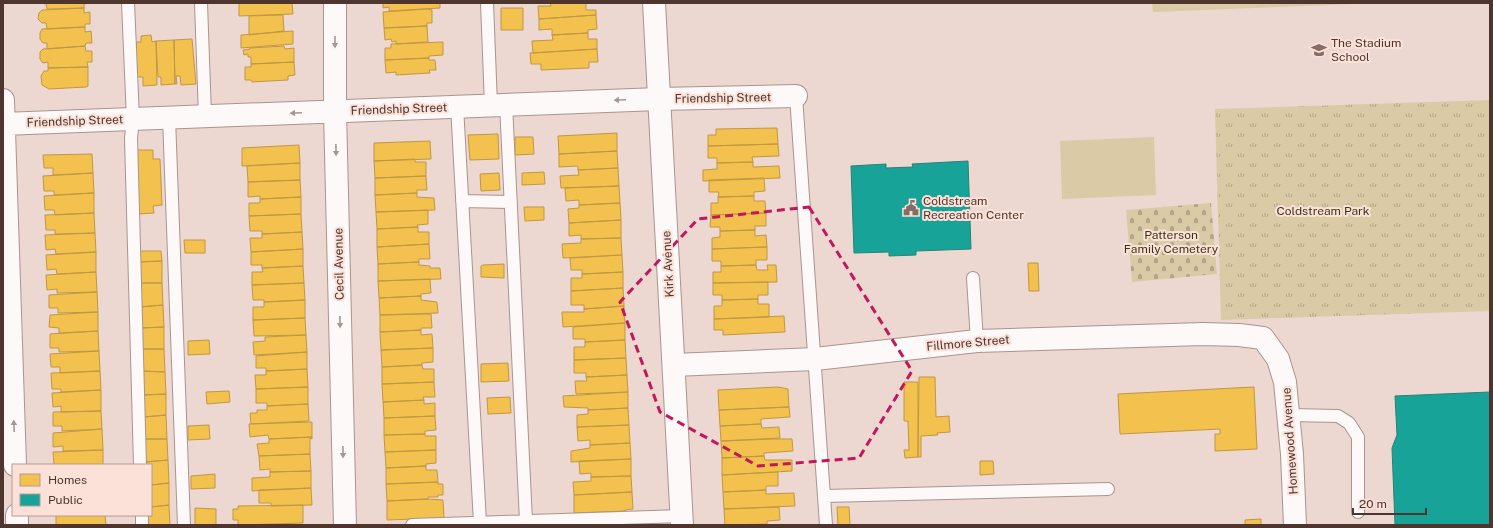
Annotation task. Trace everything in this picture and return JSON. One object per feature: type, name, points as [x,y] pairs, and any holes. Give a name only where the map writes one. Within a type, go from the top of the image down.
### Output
[{"type":"street","name":"Cecil Avenue","points":[[335,3],[335,111],[345,525]]},
{"type":"street","name":"Kirk Avenue","points":[[654,3],[682,521]]},
{"type":"street","name":"Friendship Street","points":[[3,124],[457,106],[796,96]]},
{"type":"street","points":[[3,100],[15,464]]},
{"type":"street","name":"Fillmore Street","points":[[674,365],[814,359],[977,341],[1203,334],[1239,335],[1263,338]]},
{"type":"street","name":"Homewood Avenue","points":[[1263,338],[1278,358],[1285,382],[1289,415],[1295,525]]},
{"type":"lane","points":[[128,3],[133,119],[130,138],[140,464]]},
{"type":"lane","points":[[201,3],[205,116]]},
{"type":"lane","points":[[487,3],[511,202],[526,522]]},
{"type":"lane","points":[[796,96],[826,525]]},
{"type":"lane","points":[[457,106],[480,523]]},
{"type":"lane","points":[[169,118],[184,525]]},
{"type":"lane","points":[[462,201],[511,202]]},
{"type":"lane","points":[[973,278],[977,341]]},
{"type":"lane","points":[[1289,415],[1338,416],[1349,423],[1358,438],[1358,512]]},
{"type":"lane","points":[[824,496],[1108,489]]},
{"type":"lane","points":[[412,525],[526,522],[682,521]]},
{"type":"highlighted area","points":[[809,207],[912,371],[859,458],[758,466],[660,412],[620,302],[698,219]]},
{"type":"green space","points":[[1152,3],[1355,3],[1355,4],[1153,12]]},
{"type":"green space","name":"Coldstream Park","points":[[1490,100],[1490,311],[1221,320],[1215,109]]},
{"type":"green space","points":[[1154,137],[1156,195],[1062,199],[1060,141]]},
{"type":"green space","name":"Patterson Family Cemetery","points":[[1211,203],[1217,274],[1132,282],[1126,210]]},
{"type":"building: Homes","points":[[40,3],[90,3],[84,4],[84,8],[47,9],[46,4]]},
{"type":"building: Homes","points":[[239,3],[292,3],[293,14],[239,16]]},
{"type":"building: Homes","points":[[383,3],[440,3],[440,8],[389,11],[389,7],[383,8]]},
{"type":"building: Homes","points":[[550,3],[586,3],[586,10],[596,10],[596,15],[539,19],[538,6],[551,6]]},
{"type":"building: Homes","points":[[84,8],[84,13],[90,12],[90,24],[85,24],[85,27],[47,29],[46,23],[42,23],[38,19],[39,13],[42,10]]},
{"type":"building: Homes","points":[[501,8],[523,8],[523,30],[501,30]]},
{"type":"building: Homes","points":[[427,9],[432,10],[432,23],[427,23],[427,26],[384,28],[383,12]]},
{"type":"building: Homes","points":[[283,15],[284,31],[249,35],[249,16]]},
{"type":"building: Homes","points":[[596,15],[597,29],[588,30],[588,33],[552,35],[552,29],[539,30],[539,19]]},
{"type":"building: Homes","points":[[427,26],[428,42],[396,44],[396,41],[392,42],[391,39],[385,40],[384,28]]},
{"type":"building: Homes","points":[[85,27],[85,32],[91,31],[92,43],[86,43],[85,46],[47,49],[47,43],[43,43],[40,39],[42,29]]},
{"type":"building: Homes","points":[[293,31],[293,44],[241,48],[241,35]]},
{"type":"building: Homes","points":[[588,33],[588,39],[597,39],[597,49],[533,53],[532,41],[553,40],[552,35]]},
{"type":"building: Homes","points":[[151,35],[152,42],[156,41],[157,85],[143,86],[143,77],[137,77],[136,42],[141,42],[141,36]]},
{"type":"building: Homes","points":[[192,39],[196,84],[181,85],[180,76],[176,76],[177,84],[175,84],[174,40]]},
{"type":"building: Homes","points":[[174,40],[175,84],[161,85],[161,77],[158,77],[156,41]]},
{"type":"building: Homes","points":[[443,42],[443,55],[429,56],[429,58],[385,60],[385,48],[391,48],[391,44]]},
{"type":"building: Homes","points":[[85,46],[86,51],[92,51],[92,62],[87,62],[88,67],[48,68],[48,62],[43,63],[40,59],[40,52],[43,49]]},
{"type":"building: Homes","points":[[284,46],[285,49],[294,48],[294,62],[251,64],[251,57],[248,57],[248,54],[244,55],[243,50],[250,48]]},
{"type":"building: Homes","points":[[597,49],[598,62],[589,62],[589,68],[541,70],[541,64],[531,64],[530,53]]},
{"type":"building: Homes","points":[[429,58],[429,60],[435,60],[436,70],[429,70],[430,73],[396,75],[396,72],[386,73],[385,60]]},
{"type":"building: Homes","points":[[294,62],[295,75],[288,76],[288,80],[252,82],[251,80],[245,80],[245,67],[251,67],[251,64]]},
{"type":"building: Homes","points":[[88,67],[88,86],[86,87],[49,89],[42,85],[41,76],[44,71],[48,71],[48,68]]},
{"type":"building: Homes","points":[[777,128],[778,144],[708,146],[708,135],[716,135],[716,129]]},
{"type":"building: Homes","points":[[617,133],[617,151],[559,154],[558,136]]},
{"type":"building: Homes","points":[[498,134],[499,159],[470,160],[468,135]]},
{"type":"building: Homes","points":[[515,137],[533,137],[534,154],[515,155]]},
{"type":"building: Homes","points":[[430,141],[431,159],[374,161],[374,143]]},
{"type":"building: Homes","points":[[778,144],[779,156],[752,157],[753,162],[717,163],[717,158],[708,158],[708,146]]},
{"type":"building: Homes","points":[[299,145],[300,163],[242,166],[242,148]]},
{"type":"building: Homes","points":[[135,150],[153,150],[153,159],[160,159],[162,205],[153,206],[154,213],[139,214]]},
{"type":"building: Homes","points":[[617,151],[618,168],[578,170],[578,166],[559,167],[559,154]]},
{"type":"building: Homes","points":[[92,154],[93,173],[53,175],[53,168],[44,168],[43,155]]},
{"type":"building: Homes","points":[[415,159],[415,162],[426,162],[426,176],[375,178],[374,161]]},
{"type":"building: Homes","points":[[753,162],[753,167],[779,166],[780,178],[703,181],[703,170],[717,169],[717,163]]},
{"type":"building: Homes","points":[[300,163],[300,180],[248,182],[247,166]]},
{"type":"building: Homes","points":[[618,168],[619,186],[561,188],[560,176],[579,175],[578,170]]},
{"type":"building: Homes","points":[[544,172],[545,184],[522,185],[522,173]]},
{"type":"building: Homes","points":[[93,173],[94,193],[54,195],[54,191],[44,191],[43,176]]},
{"type":"building: Homes","points":[[499,173],[500,190],[481,191],[480,174]]},
{"type":"building: Homes","points":[[426,176],[427,190],[417,190],[417,193],[375,195],[375,178]]},
{"type":"building: Homes","points":[[764,178],[765,191],[754,192],[754,196],[718,197],[719,192],[709,192],[709,180]]},
{"type":"building: Homes","points":[[300,180],[301,197],[260,199],[260,196],[248,197],[248,182]]},
{"type":"building: Homes","points":[[619,186],[620,203],[579,205],[579,200],[566,201],[565,188]]},
{"type":"building: Homes","points":[[94,193],[94,213],[55,215],[54,210],[45,210],[44,196]]},
{"type":"building: Homes","points":[[417,193],[417,197],[434,198],[435,210],[376,212],[375,195]]},
{"type":"building: Homes","points":[[754,196],[754,201],[765,201],[766,213],[711,215],[711,203],[718,203],[718,197]]},
{"type":"building: Homes","points":[[301,197],[301,214],[249,216],[249,203],[260,203],[260,199]]},
{"type":"building: Homes","points":[[620,203],[621,220],[569,223],[568,209],[579,208],[579,205]]},
{"type":"building: Homes","points":[[524,207],[544,207],[544,220],[525,221]]},
{"type":"building: Homes","points":[[428,210],[428,224],[417,225],[418,227],[377,229],[376,212]]},
{"type":"building: Homes","points":[[94,213],[95,233],[55,234],[55,230],[46,230],[45,215]]},
{"type":"building: Homes","points":[[766,213],[766,226],[755,226],[755,230],[720,231],[720,227],[710,227],[711,215]]},
{"type":"building: Homes","points":[[301,214],[302,232],[262,234],[262,231],[250,231],[249,216]]},
{"type":"building: Homes","points":[[621,220],[621,238],[581,239],[581,235],[569,236],[569,223]]},
{"type":"building: Homes","points":[[418,227],[418,232],[429,232],[429,244],[377,247],[377,229]]},
{"type":"building: Homes","points":[[755,230],[755,236],[766,235],[767,247],[712,249],[712,238],[720,237],[720,231]]},
{"type":"building: Homes","points":[[302,232],[303,249],[251,252],[250,238],[262,238],[262,234]]},
{"type":"building: Homes","points":[[95,233],[96,252],[56,254],[55,249],[46,250],[45,235]]},
{"type":"building: Homes","points":[[621,238],[622,255],[563,258],[562,244],[581,243],[581,239]]},
{"type":"building: Homes","points":[[184,240],[205,240],[205,253],[185,253]]},
{"type":"building: Homes","points":[[429,244],[430,259],[419,259],[419,262],[378,264],[377,247]]},
{"type":"building: Homes","points":[[767,247],[767,260],[756,260],[756,265],[721,266],[721,261],[712,261],[712,249]]},
{"type":"building: Homes","points":[[303,249],[303,266],[262,268],[262,265],[251,265],[251,252]]},
{"type":"building: Homes","points":[[138,251],[161,251],[162,261],[138,262]]},
{"type":"building: Homes","points":[[96,252],[96,272],[57,274],[56,269],[47,270],[46,255]]},
{"type":"building: Homes","points":[[622,255],[623,272],[582,274],[582,270],[571,270],[570,258]]},
{"type":"building: Homes","points":[[162,261],[162,283],[139,283],[138,262]]},
{"type":"building: Homes","points":[[419,262],[419,265],[430,266],[430,268],[440,268],[441,279],[378,281],[378,264]]},
{"type":"building: Homes","points":[[1028,263],[1038,263],[1039,291],[1029,291]]},
{"type":"building: Homes","points":[[504,264],[504,278],[481,277],[481,266]]},
{"type":"building: Homes","points":[[756,265],[757,270],[768,270],[767,265],[776,265],[777,282],[713,283],[713,272],[721,272],[721,266]]},
{"type":"building: Homes","points":[[303,266],[304,283],[252,285],[252,272],[263,272],[262,268]]},
{"type":"building: Homes","points":[[96,272],[97,292],[57,293],[57,289],[47,290],[46,275]]},
{"type":"building: Homes","points":[[623,272],[623,288],[571,291],[571,278],[582,278],[582,274]]},
{"type":"building: Homes","points":[[430,279],[431,293],[421,294],[421,296],[379,298],[378,281]]},
{"type":"building: Homes","points":[[768,282],[768,295],[758,295],[758,299],[722,300],[722,295],[713,295],[713,283]]},
{"type":"building: Homes","points":[[139,283],[162,283],[163,305],[140,307]]},
{"type":"building: Homes","points":[[304,283],[305,300],[264,302],[264,300],[253,300],[252,285]]},
{"type":"building: Homes","points":[[623,288],[624,306],[584,309],[584,305],[571,305],[571,291]]},
{"type":"building: Homes","points":[[97,292],[98,312],[58,313],[58,308],[49,308],[49,295]]},
{"type":"building: Homes","points":[[421,296],[421,300],[437,302],[438,313],[380,315],[379,298]]},
{"type":"building: Homes","points":[[758,299],[758,304],[769,304],[769,317],[714,319],[714,306],[722,306],[722,300]]},
{"type":"building: Homes","points":[[305,300],[305,318],[253,320],[253,307],[264,307],[264,302]]},
{"type":"building: Homes","points":[[163,305],[164,327],[141,328],[140,307]]},
{"type":"building: Homes","points":[[624,306],[625,323],[563,327],[562,312],[584,312],[584,309]]},
{"type":"building: Homes","points":[[98,312],[98,331],[59,333],[59,328],[49,327],[50,315]]},
{"type":"building: Homes","points":[[431,314],[432,328],[380,332],[380,315]]},
{"type":"building: Homes","points":[[784,316],[785,332],[723,335],[723,330],[714,330],[714,319]]},
{"type":"building: Homes","points":[[305,318],[306,335],[254,336],[253,320]]},
{"type":"building: Homes","points":[[625,323],[625,340],[585,342],[585,339],[573,339],[573,327]]},
{"type":"building: Homes","points":[[164,327],[164,349],[141,349],[141,328]]},
{"type":"building: Homes","points":[[421,330],[421,335],[432,334],[433,348],[381,350],[380,332]]},
{"type":"building: Homes","points":[[98,331],[99,351],[59,352],[59,348],[50,348],[50,334]]},
{"type":"building: Homes","points":[[306,335],[307,352],[254,355],[253,342],[265,341],[265,337]]},
{"type":"building: Homes","points":[[209,340],[210,354],[188,355],[188,341]]},
{"type":"building: Homes","points":[[625,340],[626,358],[574,360],[574,347],[585,347],[585,342]]},
{"type":"building: Homes","points":[[433,348],[433,362],[422,363],[422,365],[382,367],[381,350]]},
{"type":"building: Homes","points":[[141,349],[164,349],[165,372],[142,371]]},
{"type":"building: Homes","points":[[99,351],[100,371],[60,373],[60,367],[51,367],[50,354]]},
{"type":"building: Homes","points":[[307,352],[307,369],[266,371],[266,368],[256,368],[256,356]]},
{"type":"building: Homes","points":[[626,358],[627,375],[586,377],[586,373],[574,373],[574,360]]},
{"type":"building: Homes","points":[[508,363],[509,381],[481,382],[481,364]]},
{"type":"building: Homes","points":[[422,365],[423,369],[434,369],[434,382],[382,384],[382,367]]},
{"type":"building: Homes","points":[[307,369],[308,387],[256,389],[255,375],[266,375],[266,371]]},
{"type":"building: Homes","points":[[100,371],[101,390],[61,392],[61,389],[52,389],[51,373]]},
{"type":"building: Homes","points":[[142,371],[165,372],[166,394],[143,395]]},
{"type":"building: Homes","points":[[627,375],[628,392],[576,394],[575,381],[587,381],[586,377]]},
{"type":"building: Homes","points":[[919,377],[935,377],[936,417],[949,416],[950,432],[937,433],[938,435],[921,436],[921,457],[918,457]]},
{"type":"building: Homes","points":[[434,382],[435,397],[423,397],[424,400],[383,402],[382,384]]},
{"type":"building: Homes","points":[[904,382],[918,382],[918,457],[905,458],[904,450],[909,450],[908,421],[904,421]]},
{"type":"building: Homes","points":[[308,387],[308,404],[267,406],[267,403],[256,403],[256,389]]},
{"type":"building: Homes","points":[[778,387],[788,389],[789,407],[719,410],[718,390]]},
{"type":"building: Homes","points":[[1254,387],[1257,449],[1215,451],[1215,434],[1220,434],[1220,429],[1120,434],[1118,394]]},
{"type":"building: Homes","points":[[101,390],[101,411],[61,412],[61,406],[53,407],[52,393]]},
{"type":"building: Homes","points":[[229,391],[230,402],[207,404],[206,392]]},
{"type":"building: Homes","points":[[628,392],[628,408],[588,410],[588,408],[564,407],[563,396]]},
{"type":"building: Homes","points":[[166,394],[166,415],[144,417],[143,395]]},
{"type":"building: Homes","points":[[510,397],[511,413],[488,414],[487,398]]},
{"type":"building: Homes","points":[[424,400],[424,404],[435,403],[435,416],[384,418],[383,402]]},
{"type":"building: Homes","points":[[308,404],[309,421],[251,424],[250,413],[257,413],[257,410],[267,410],[267,406]]},
{"type":"building: Homes","points":[[789,407],[790,417],[761,419],[761,424],[720,426],[719,410]]},
{"type":"building: Homes","points":[[628,408],[629,425],[577,427],[577,415],[588,414],[588,410]]},
{"type":"building: Homes","points":[[101,411],[102,429],[62,431],[62,426],[53,426],[53,412]]},
{"type":"building: Homes","points":[[166,415],[167,439],[144,439],[144,417]]},
{"type":"building: Homes","points":[[435,416],[436,430],[425,431],[425,434],[384,435],[384,418]]},
{"type":"building: Homes","points":[[312,422],[312,437],[269,439],[268,435],[250,437],[249,424]]},
{"type":"building: Homes","points":[[761,424],[762,428],[779,427],[780,438],[721,441],[720,426]]},
{"type":"building: Homes","points":[[209,425],[210,439],[188,440],[188,426]]},
{"type":"building: Homes","points":[[629,425],[630,443],[590,445],[590,440],[578,441],[577,427]]},
{"type":"building: Homes","points":[[102,429],[103,450],[63,451],[63,446],[53,447],[53,433]]},
{"type":"building: Homes","points":[[425,434],[425,436],[436,436],[436,450],[385,452],[384,435]]},
{"type":"building: Homes","points":[[312,437],[312,439],[310,438],[310,454],[259,456],[257,444],[269,443],[269,439]]},
{"type":"building: Homes","points":[[144,439],[167,439],[168,460],[145,462]]},
{"type":"building: Homes","points":[[792,439],[793,451],[764,453],[764,456],[722,458],[721,441]]},
{"type":"building: Homes","points":[[630,443],[631,459],[571,462],[571,451],[590,448],[590,445]]},
{"type":"building: Homes","points":[[103,450],[103,464],[54,464],[53,452]]},
{"type":"building: Homes","points":[[436,450],[436,463],[426,464],[426,466],[386,468],[385,452]]},
{"type":"building: Homes","points":[[310,454],[311,471],[270,472],[270,469],[260,470],[259,456]]},
{"type":"building: Homes","points":[[764,456],[765,460],[792,460],[792,471],[722,475],[722,458]]},
{"type":"building: Homes","points":[[631,459],[631,476],[591,477],[591,473],[580,474],[579,461]]},
{"type":"building: Homes","points":[[168,460],[169,483],[152,485],[152,464],[146,464],[145,462]]},
{"type":"building: Homes","points":[[980,461],[993,461],[994,474],[980,475]]},
{"type":"building: Homes","points":[[426,466],[426,470],[437,470],[438,482],[386,484],[386,468]]},
{"type":"building: Homes","points":[[311,471],[311,488],[252,491],[252,478],[270,477],[270,472]]},
{"type":"building: Homes","points":[[778,472],[778,486],[766,486],[766,490],[723,492],[722,475]]},
{"type":"building: Homes","points":[[215,474],[215,488],[191,489],[191,476]]},
{"type":"building: Homes","points":[[631,476],[632,492],[574,495],[573,482],[591,481],[591,477]]},
{"type":"building: Homes","points":[[438,482],[438,484],[443,484],[443,495],[438,495],[438,497],[428,497],[428,499],[387,501],[386,484]]},
{"type":"building: Homes","points":[[169,483],[169,505],[152,507],[152,485]]},
{"type":"building: Homes","points":[[311,488],[312,505],[271,506],[271,503],[259,503],[259,490]]},
{"type":"building: Homes","points":[[766,490],[766,494],[794,493],[795,506],[724,509],[723,492]]},
{"type":"building: Homes","points":[[632,492],[633,509],[625,511],[574,513],[574,495]]},
{"type":"building: Homes","points":[[428,499],[443,500],[444,518],[387,520],[387,501]]},
{"type":"building: Homes","points":[[169,505],[170,525],[148,525],[147,516],[152,516],[152,507]]},
{"type":"building: Homes","points":[[303,505],[303,523],[238,525],[238,520],[233,520],[233,509],[238,509],[238,506]]},
{"type":"building: Homes","points":[[779,507],[780,520],[767,521],[767,524],[725,525],[724,509]]},
{"type":"building: Homes","points":[[837,507],[849,507],[850,525],[838,525]]},
{"type":"building: Homes","points":[[195,508],[216,509],[216,525],[195,525]]},
{"type":"building: Homes","points":[[56,516],[105,516],[106,525],[56,525]]},
{"type":"building: Homes","points":[[1261,519],[1261,525],[1245,525],[1245,520]]},
{"type":"building: Public","name":"Coldstream Recreation Center","points":[[968,161],[971,249],[916,251],[916,255],[889,256],[889,252],[854,253],[851,166],[886,164],[886,168],[913,167],[912,164]]},
{"type":"building: Public","points":[[1490,392],[1490,525],[1395,525],[1392,448],[1397,435],[1395,396]]},
{"type":"place","name":"The Stadium School","points":[[1319,50]]},
{"type":"place","name":"Coldstream Recreation Center","points":[[911,208]]}]
